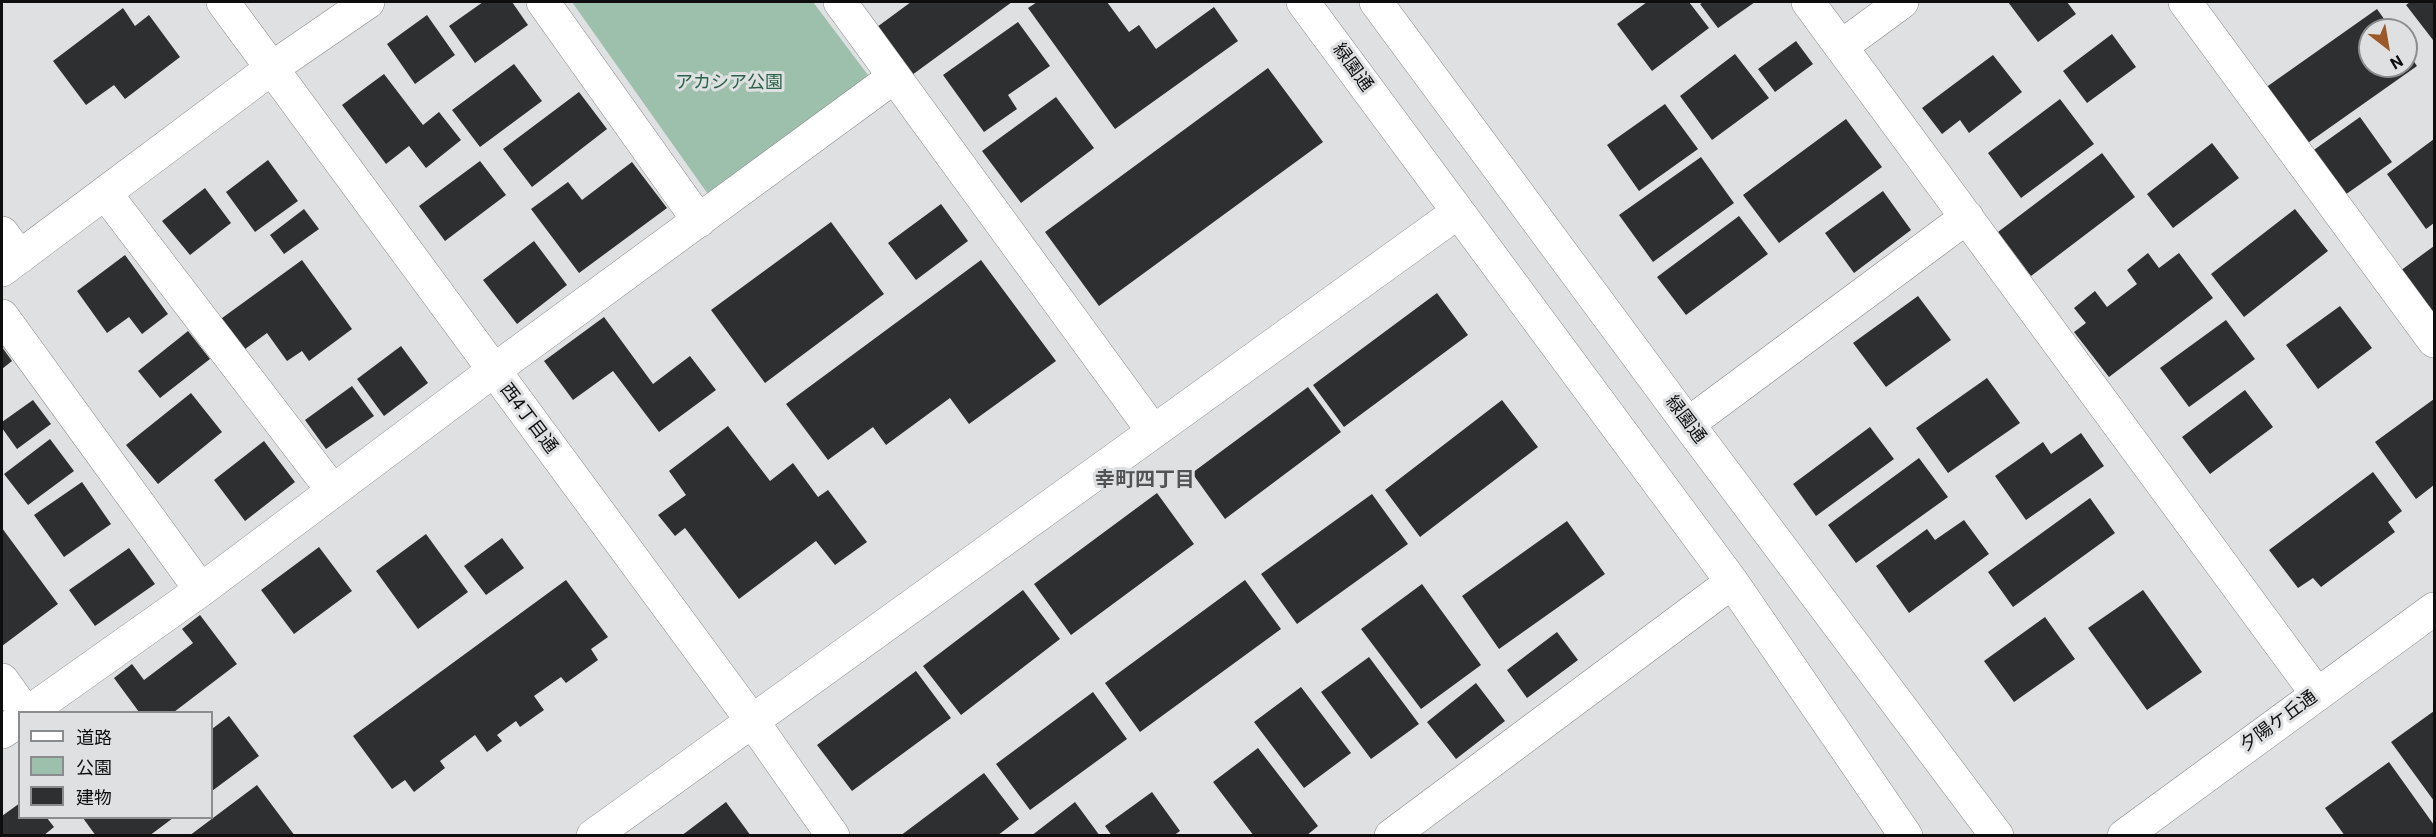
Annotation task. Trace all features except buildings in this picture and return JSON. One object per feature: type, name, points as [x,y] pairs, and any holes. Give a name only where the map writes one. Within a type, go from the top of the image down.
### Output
[{"type":"street","name":"西4丁目通","points":[[223,2],[753,722],[833,836]]},
{"type":"street","points":[[8,253],[105,193],[272,68],[368,2]]},
{"type":"street","points":[[543,2],[699,221]]},
{"type":"street","points":[[840,2],[1153,431]]},
{"type":"street","name":"緑園通","points":[[1303,2],[1732,582],[1906,836]]},
{"type":"street","name":"緑園通","points":[[1376,2],[1997,836]]},
{"type":"street","points":[[1808,2],[2317,694]]},
{"type":"street","points":[[1842,46],[1902,2]]},
{"type":"street","points":[[2185,2],[2434,341]]},
{"type":"street","points":[[28,711],[201,590],[493,371],[894,78]]},
{"type":"street","points":[[105,193],[333,491]]},
{"type":"street","points":[[593,836],[1458,212]]},
{"type":"street","points":[[1688,424],[1967,217]]},
{"type":"street","points":[[2,316],[201,590]]},
{"type":"street","points":[[1391,836],[1732,582]]},
{"type":"street","name":"夕陽ケ丘通","points":[[2124,836],[2434,609]]},
{"type":"street","points":[[2,680],[26,711]]},
{"type":"street","points":[[2,732],[18,721]]},
{"type":"green space","name":"アカシア公園","points":[[572,2],[813,2],[871,79],[710,197]]},
{"type":"district","name":"幸町四丁目","points":[[1145,481]]}]
